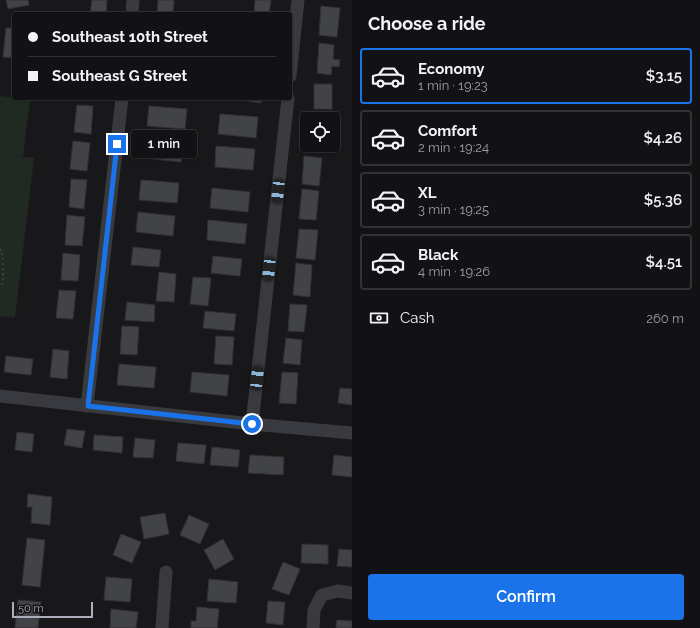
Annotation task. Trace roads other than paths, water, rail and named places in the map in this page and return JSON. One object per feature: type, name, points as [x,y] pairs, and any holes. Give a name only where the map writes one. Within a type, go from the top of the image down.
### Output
[{"type":"street","points":[[132,12],[133,0]]},
{"type":"street","points":[[292,57],[298,0]]},
{"type":"street","points":[[88,406],[122,100]]},
{"type":"street","points":[[252,424],[288,100]]},
{"type":"street","points":[[0,396],[252,424],[352,433]]},
{"type":"street","points":[[162,628],[166,572]]},
{"type":"street","points":[[313,628],[314,610],[322,595],[338,591],[352,593]]}]
